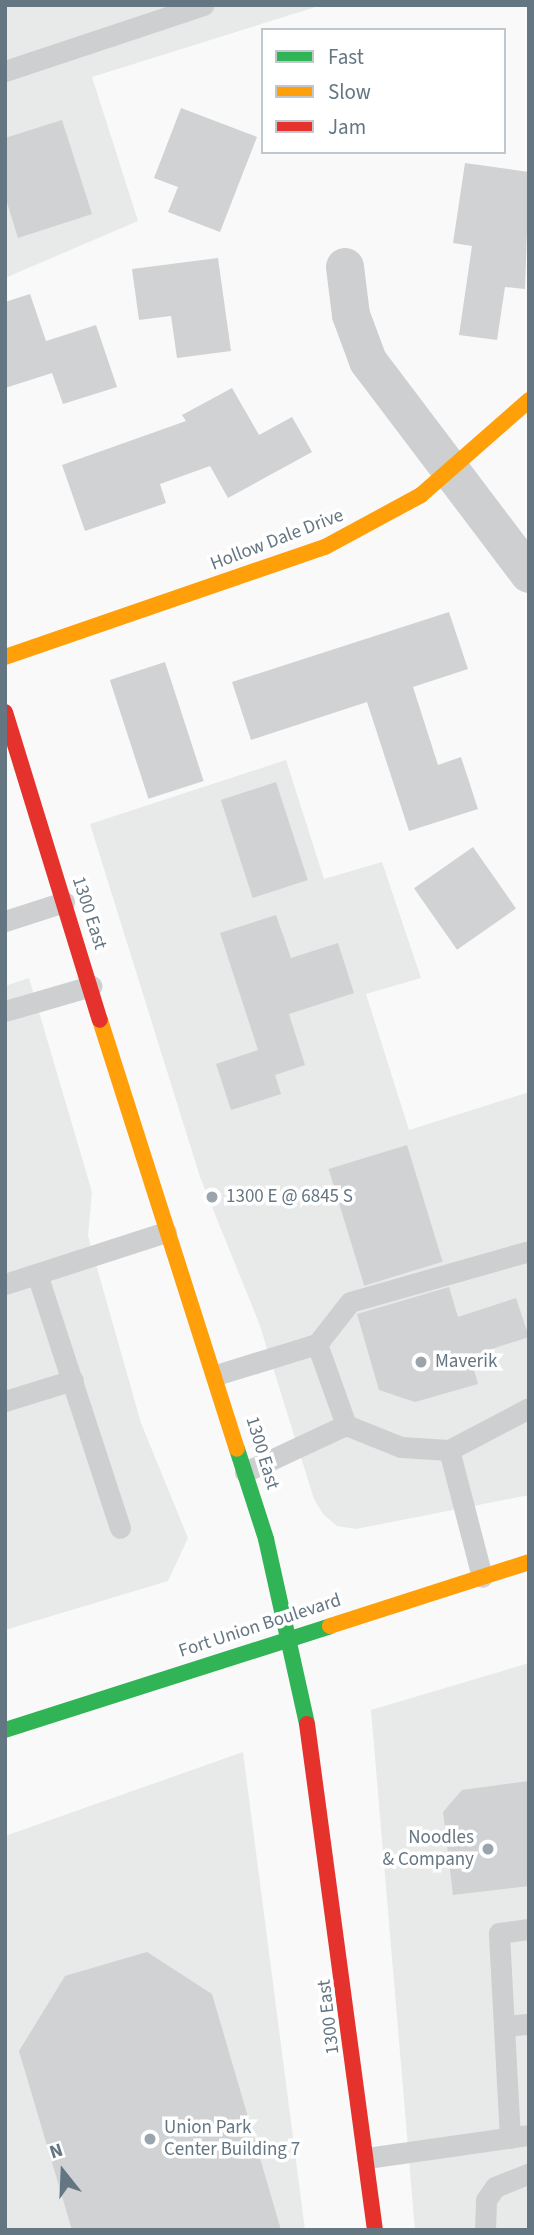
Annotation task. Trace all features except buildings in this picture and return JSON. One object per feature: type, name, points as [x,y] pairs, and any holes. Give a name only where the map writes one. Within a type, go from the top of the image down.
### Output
[{"type":"main road","name":"Hollow Dale Drive","points":[[5,657],[326,547],[392,514],[453,471],[529,400]]},
{"type":"main road","name":"1300 East","points":[[5,712],[166,1232],[246,1472],[289,1640],[312,1746],[375,2230]]},
{"type":"main road","name":"Fort Union Boulevard","points":[[5,1730],[482,1577],[526,1570]]},
{"type":"street","points":[[345,267],[351,315],[368,360],[529,574]]},
{"type":"lane","points":[[5,71],[203,5]]},
{"type":"lane","points":[[5,921],[64,902]]},
{"type":"lane","points":[[5,1011],[91,986]]},
{"type":"lane","points":[[5,1284],[166,1232]]},
{"type":"lane","points":[[216,1376],[317,1344],[350,1302],[529,1251]]},
{"type":"lane","points":[[37,1274],[120,1528]]},
{"type":"lane","points":[[317,1344],[346,1425]]},
{"type":"lane","points":[[5,1401],[73,1380]]},
{"type":"lane","points":[[246,1472],[346,1425],[401,1447],[449,1450],[529,1408]]},
{"type":"lane","points":[[449,1450],[482,1577]]},
{"type":"lane","points":[[367,2158],[519,2137],[504,2026],[499,1933],[529,1929]]},
{"type":"lane","points":[[504,2026],[529,2024]]},
{"type":"lane","points":[[485,2230],[486,2200],[495,2187],[529,2173]]},
{"type":"shaded area","points":[[5,5],[322,5],[92,77],[138,221],[5,278]]},
{"type":"shaded area","points":[[286,760],[324,879],[382,862],[421,978],[366,994],[409,1130],[529,1092],[529,1495],[356,1529],[337,1526],[323,1514],[314,1499],[259,1323],[200,1177],[90,824]]},
{"type":"shaded area","points":[[29,978],[92,1192],[88,1236],[141,1423],[188,1538],[168,1581],[5,1630],[5,986]]},
{"type":"shaded area","points":[[529,1663],[529,2230],[415,2230],[371,1710]]},
{"type":"shaded area","points":[[243,1752],[305,2230],[5,2230],[5,1836]]},
{"type":"traffic: fast","points":[[237,1449],[266,1539],[307,1724]]},
{"type":"traffic: fast","points":[[5,1730],[330,1626]]},
{"type":"traffic: slow","points":[[5,657],[325,547],[421,495],[529,400]]},
{"type":"traffic: slow","points":[[100,1020],[237,1449]]},
{"type":"traffic: slow","points":[[330,1626],[529,1562]]},
{"type":"traffic: jam","points":[[5,712],[100,1020]]},
{"type":"traffic: jam","points":[[307,1724],[375,2230]]},
{"type":"place","name":"1300 E @ 6845 S","points":[[212,1197]]},
{"type":"place","name":"Maverik","points":[[421,1362]]},
{"type":"place","name":"Noodles & Company","points":[[488,1849]]},
{"type":"place","name":"Union Park Center Building 7","points":[[150,2139]]}]
